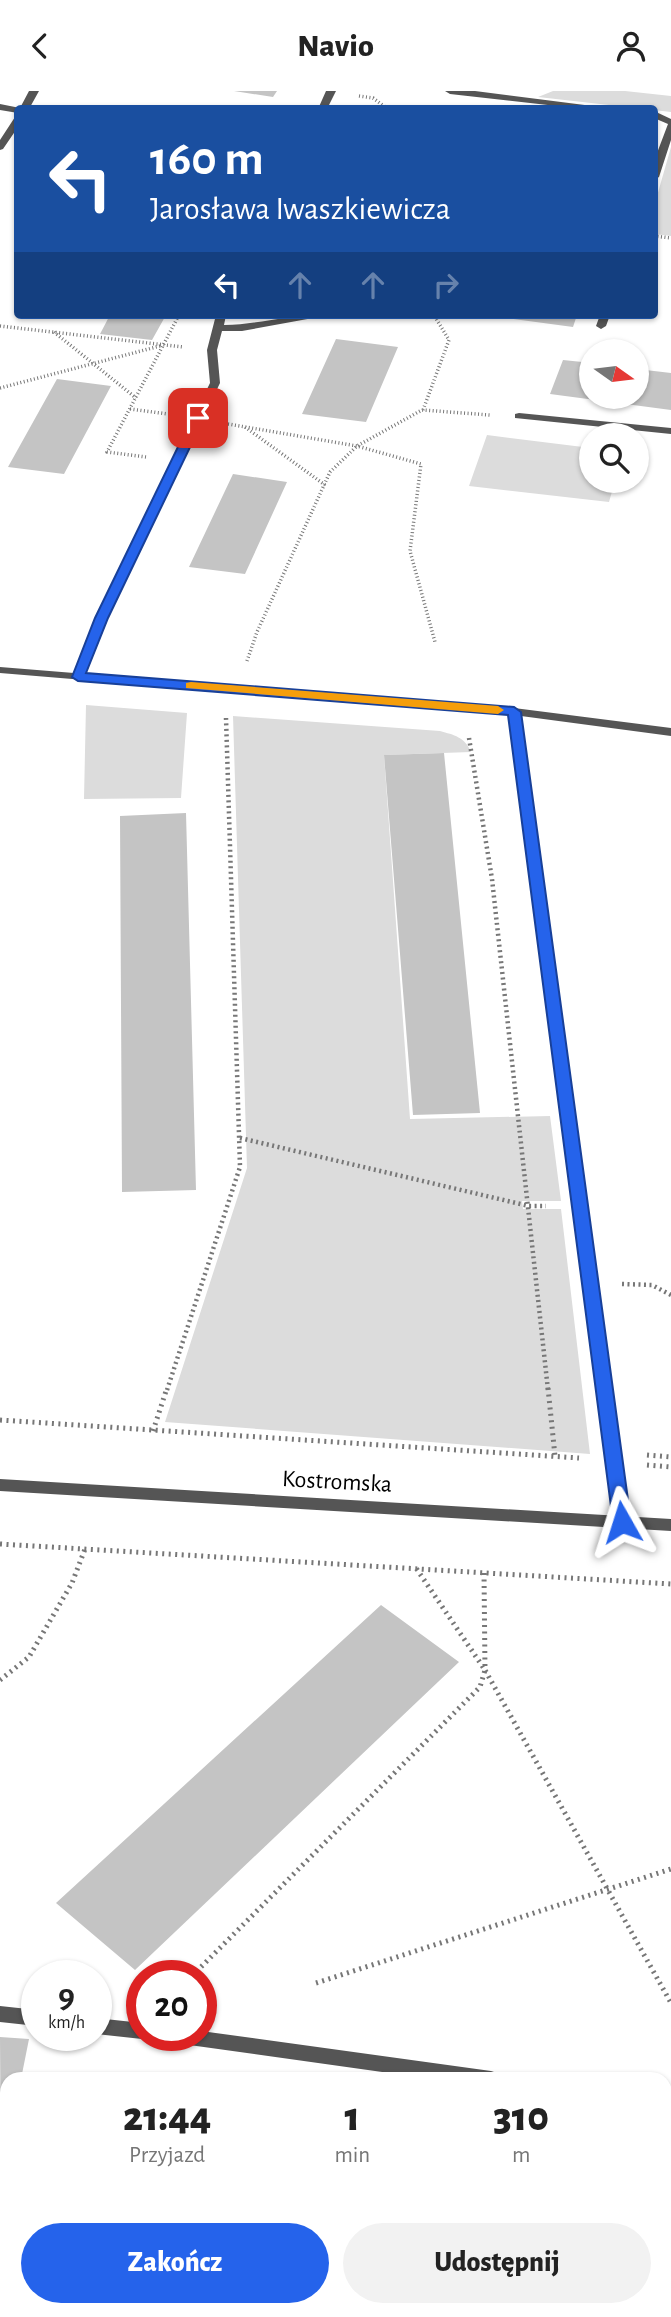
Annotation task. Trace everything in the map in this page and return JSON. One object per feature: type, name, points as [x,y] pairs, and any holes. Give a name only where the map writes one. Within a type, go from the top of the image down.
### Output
[{"type":"street","points":[[450,91],[576,105]]},
{"type":"street","points":[[501,105],[504,97]]},
{"type":"street","points":[[658,165],[671,124]]},
{"type":"street","points":[[0,147],[14,125]]},
{"type":"street","points":[[78,677],[101,618],[215,383],[212,350],[219,319]]},
{"type":"street","points":[[216,328],[243,328],[291,319]]},
{"type":"street","points":[[601,326],[604,319]]},
{"type":"street","points":[[519,416],[671,431]]},
{"type":"street","points":[[0,670],[514,712],[671,732]]},
{"type":"street","points":[[514,712],[622,1522]]},
{"type":"street","name":"Kostromska","points":[[0,1485],[671,1525]]},
{"type":"street","points":[[0,2014],[21,2016]]},
{"type":"street","points":[[217,2041],[441,2072]]},
{"type":"path","points":[[177,319],[107,452],[177,461]]},
{"type":"path","points":[[422,410],[449,340],[436,319]]},
{"type":"path","points":[[0,326],[212,350]]},
{"type":"path","points":[[53,332],[136,398]]},
{"type":"path","points":[[0,388],[164,345]]},
{"type":"path","points":[[130,409],[357,446],[421,464],[410,551],[435,642]]},
{"type":"path","points":[[246,664],[257,632],[330,472],[357,446],[422,410],[519,416]]},
{"type":"path","points":[[245,426],[325,485]]},
{"type":"path","points":[[153,1431],[240,1167],[225,710]]},
{"type":"path","points":[[0,1420],[555,1456],[492,879],[469,737],[458,733]]},
{"type":"path","points":[[240,1138],[529,1206]]},
{"type":"path","points":[[590,1283],[652,1285],[671,1295]]},
{"type":"path","points":[[645,1465],[671,1467]]},
{"type":"path","points":[[0,1544],[671,1584]]},
{"type":"path","points":[[0,1679],[29,1657],[72,1583],[85,1549]]},
{"type":"path","points":[[416,1567],[485,1670],[671,2003]]},
{"type":"path","points":[[208,1960],[480,1687],[485,1670],[484,1573]]},
{"type":"path","points":[[316,1983],[671,1869]]},
{"type":"shaded area","points":[[553,91],[625,91],[671,96],[671,112],[658,111],[658,105],[609,105],[538,97]]},
{"type":"shaded area","points":[[671,147],[671,236],[658,234],[658,192]]},
{"type":"shaded area","points":[[487,435],[579,446],[579,493],[612,493],[609,502],[469,486]]},
{"type":"shaded area","points":[[86,705],[187,713],[181,798],[84,799]]},
{"type":"shaded area","points":[[233,716],[440,731],[454,735],[469,747],[471,752],[384,755],[410,1119],[550,1116],[561,1201],[522,1201],[523,1209],[561,1209],[590,1454],[165,1422],[247,1168]]},
{"type":"building","points":[[234,91],[277,91],[273,97]]},
{"type":"building","points":[[108,319],[164,319],[152,340],[100,334]]},
{"type":"building","points":[[514,319],[576,319],[573,327]]},
{"type":"building","points":[[336,339],[398,347],[366,422],[302,414]]},
{"type":"building","points":[[563,360],[579,362],[579,398],[550,394]]},
{"type":"building","points":[[649,370],[671,373],[671,410],[649,407]]},
{"type":"building","points":[[57,379],[111,386],[64,474],[8,467]]},
{"type":"building","points":[[233,474],[287,482],[245,574],[189,567]]},
{"type":"building","points":[[444,753],[480,1113],[413,1115],[384,755]]},
{"type":"building","points":[[186,813],[196,1190],[122,1192],[120,816]]},
{"type":"building","points":[[381,1605],[459,1662],[146,1960],[126,1960],[126,1962],[56,1903]]},
{"type":"building","points":[[0,2037],[21,2038],[21,2051],[27,2051],[22,2072],[0,2072]]},
{"type":"slow traffic","points":[[191,686],[498,710]]},
{"type":"route","points":[[198,418],[101,618],[78,677],[514,712],[622,1522]]}]
